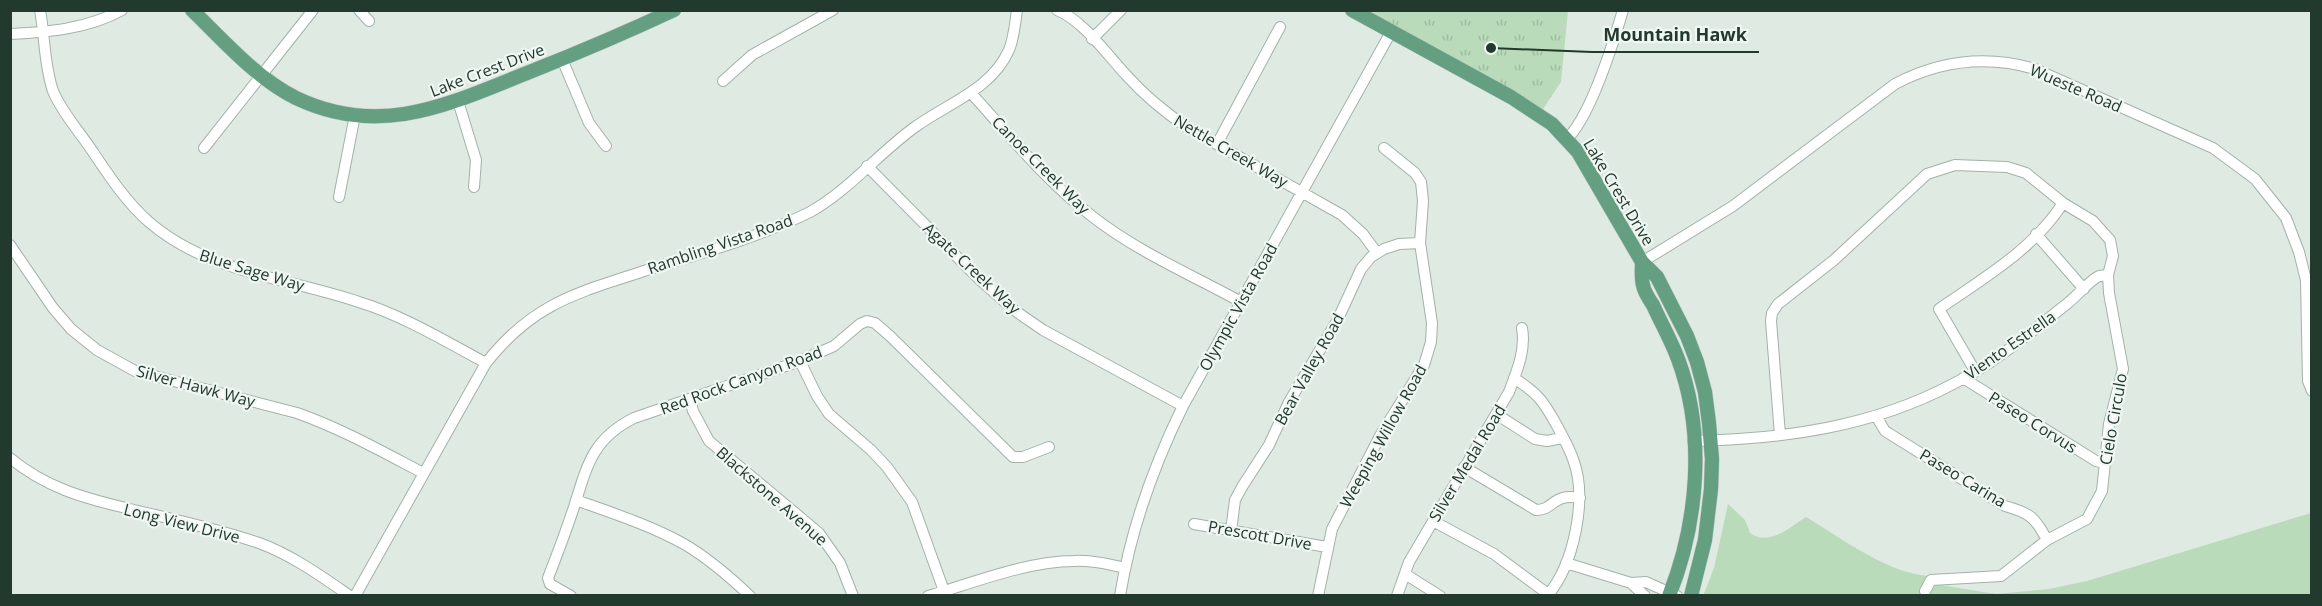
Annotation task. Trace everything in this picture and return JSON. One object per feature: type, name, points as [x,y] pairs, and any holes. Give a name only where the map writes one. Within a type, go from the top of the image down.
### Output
[{"type":"main road","name":"Lake Crest Drive","points":[[192,10],[262,75],[294,97],[311,104],[356,115],[419,113],[458,101],[674,10]]},
{"type":"main road","name":"Lake Crest Drive","points":[[1352,10],[1511,97],[1545,120],[1567,139],[1578,152],[1641,262],[1658,277],[1697,362],[1705,392],[1711,441],[1711,489],[1708,518],[1691,596]]},
{"type":"main road","name":"Lake Crest Drive","points":[[1641,262],[1643,286],[1672,344],[1681,368],[1688,396],[1694,441],[1694,486],[1688,534],[1672,594]]},
{"type":"street","name":"Blue Sage Way","points":[[40,10],[49,77],[61,106],[120,191],[156,227],[183,246],[221,264],[382,310],[486,363]]},
{"type":"street","points":[[10,34],[79,27],[122,10]]},
{"type":"street","points":[[204,148],[313,10]]},
{"type":"street","points":[[359,10],[369,21]]},
{"type":"street","name":"Rambling Vista Road","points":[[355,596],[486,363],[518,328],[558,301],[793,219],[826,202],[918,125],[971,93],[994,73],[1005,58],[1013,36],[1017,10]]},
{"type":"street","name":"Nettle Creek Way","points":[[1057,10],[1077,23],[1128,78],[1166,112],[1354,224],[1377,253]]},
{"type":"street","points":[[1092,39],[1121,10]]},
{"type":"street","points":[[1567,139],[1577,128],[1588,107],[1623,10]]},
{"type":"street","points":[[723,81],[752,55],[831,11]]},
{"type":"street","points":[[1217,144],[1280,27]]},
{"type":"street","name":"Olympic Vista Road","points":[[1120,596],[1130,543],[1160,452],[1183,406],[1392,32]]},
{"type":"street","points":[[562,58],[589,123],[606,146]]},
{"type":"street","name":"Wueste Road","points":[[1641,262],[1733,206],[1895,84],[1916,73],[1947,65],[1984,60],[2019,64],[2213,148],[2255,179],[2286,218],[2299,252],[2306,280],[2308,381],[2312,391]]},
{"type":"street","name":"Canoe Creek Way","points":[[971,93],[1042,170],[1095,219],[1127,240],[1241,302]]},
{"type":"street","points":[[458,101],[476,160],[474,187]]},
{"type":"street","points":[[339,197],[356,115]]},
{"type":"street","name":"Weeping Willow Road","points":[[1318,596],[1332,529],[1380,436],[1424,365],[1428,354],[1432,323],[1420,243],[1423,201],[1421,182],[1415,173],[1384,148]]},
{"type":"street","name":"Cielo Circulo","points":[[1780,435],[1772,313],[1778,304],[1834,260],[1927,174],[1955,165],[2007,167],[2026,173],[2063,203],[2093,221],[2110,240],[2114,256],[2108,275],[2109,293],[2123,369],[2109,424],[2102,491],[2087,519],[2047,540],[2001,576],[1931,580],[1925,591]]},
{"type":"street","name":"Agate Creek Way","points":[[867,166],[978,279],[1014,310],[1043,330],[1183,406]]},
{"type":"street","points":[[1975,371],[1939,309],[2011,259],[2055,216],[2063,203]]},
{"type":"street","points":[[2036,234],[2084,290]]},
{"type":"street","name":"Bear Valley Road","points":[[1231,531],[1235,500],[1269,445],[1289,402],[1337,321],[1357,275],[1365,263],[1377,253],[1399,244],[1420,243]]},
{"type":"street","name":"Silver Hawk Way","points":[[10,245],[71,329],[118,363],[135,371],[297,413],[356,437],[423,473]]},
{"type":"street","name":"Viento Estrella","points":[[1694,441],[1780,435],[1834,427],[1894,411],[1963,378],[2000,356],[2099,276],[2108,275]]},
{"type":"street","name":"Red Rock Canyon Road","points":[[571,596],[550,584],[548,578],[591,456],[616,427],[634,418],[800,361],[834,346],[860,324],[867,321],[874,323],[1013,456],[1023,457],[1049,447]]},
{"type":"street","name":"Silver Medal Road","points":[[1397,596],[1409,562],[1496,414],[1514,378],[1524,339],[1522,328]]},
{"type":"street","points":[[800,361],[817,396],[829,414],[888,467],[912,502],[944,591]]},
{"type":"street","points":[[1433,521],[1494,554],[1547,595],[1553,588],[1566,563],[1580,498],[1574,460],[1541,400],[1514,378]]},
{"type":"street","name":"Paseo Corvus","points":[[1963,378],[2096,461],[2105,462]]},
{"type":"street","name":"Blackstone Avenue","points":[[690,399],[693,411],[708,441],[819,533],[840,563],[853,596]]},
{"type":"street","points":[[1496,414],[1535,439],[1547,441],[1562,438]]},
{"type":"street","name":"Paseo Carina","points":[[1876,416],[1885,430],[2005,506],[2022,511],[2036,519],[2047,540]]},
{"type":"street","name":"Long View Drive","points":[[10,458],[43,481],[76,495],[261,544],[292,558],[350,596]]},
{"type":"street","points":[[1464,467],[1536,510],[1542,510],[1560,497],[1580,498]]},
{"type":"street","points":[[576,500],[634,521],[682,543],[725,574],[750,596]]},
{"type":"street","name":"Prescott Drive","points":[[1194,524],[1327,547]]},
{"type":"street","points":[[928,596],[1044,564],[1089,561],[1125,568]]},
{"type":"street","points":[[1566,563],[1631,583],[1646,582],[1672,594]]},
{"type":"street","points":[[1405,574],[1440,596]]},
{"type":"street","points":[[1631,583],[1645,596]]},
{"type":"green space","points":[[1352,11],[1568,11],[1561,82],[1539,115]]},
{"type":"green space","points":[[1728,504],[1745,520],[1750,533],[1757,537],[1772,537],[1806,517],[1888,565],[1923,576],[1940,576],[1940,585],[1996,594],[2049,589],[2087,581],[2311,513],[2311,595],[1703,596],[1714,568]]},
{"type":"place","name":"Mountain Hawk","points":[[1491,48]]}]
